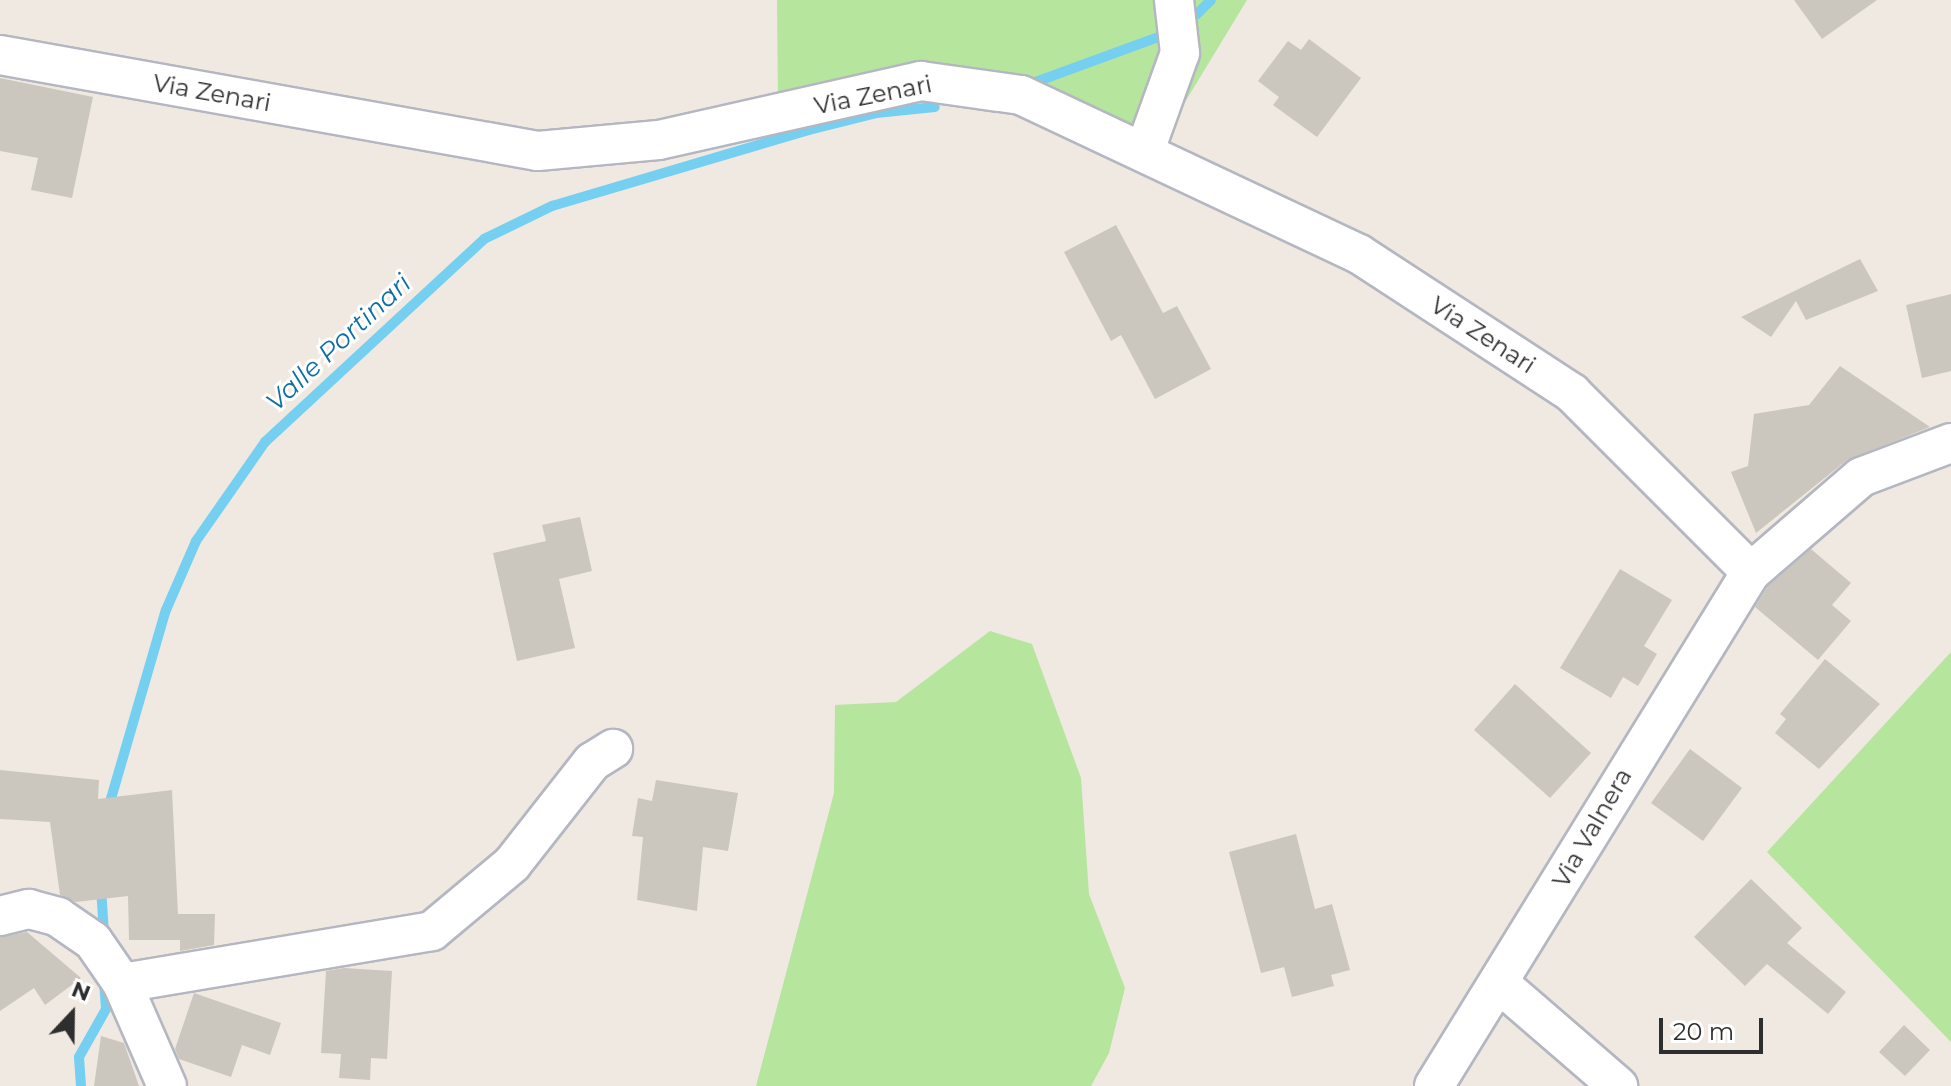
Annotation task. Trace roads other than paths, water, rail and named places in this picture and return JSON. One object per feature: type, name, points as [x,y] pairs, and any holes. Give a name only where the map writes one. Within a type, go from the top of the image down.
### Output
[{"type":"street","points":[[1145,150],[1180,53],[1174,0]]},
{"type":"street","name":"Via Zenari","points":[[0,55],[538,151],[659,140],[921,81],[957,82],[1021,95],[1145,150],[1359,254],[1572,393],[1751,572]]},
{"type":"street","name":"Via Valnera","points":[[1434,1086],[1501,985],[1627,768],[1751,572],[1861,477],[1951,443]]},
{"type":"street","points":[[122,983],[432,931],[512,864],[592,762],[613,749]]},
{"type":"street","points":[[0,916],[29,909],[58,917],[93,941],[122,983],[167,1086]]},
{"type":"street","points":[[1501,985],[1618,1086]]},
{"type":"waterway","name":"Valle Portinari","points":[[1196,15],[1211,0]]},
{"type":"waterway","name":"Valle Portinari","points":[[1030,84],[1164,35]]},
{"type":"waterway","name":"Valle Portinari","points":[[108,809],[166,610],[196,541],[265,442],[484,239],[552,206],[809,130],[876,113],[935,107]]},
{"type":"waterway","name":"Valle Portinari","points":[[101,888],[104,933]]},
{"type":"waterway","name":"Valle Portinari","points":[[81,1086],[79,1057],[106,1009],[104,980]]}]
